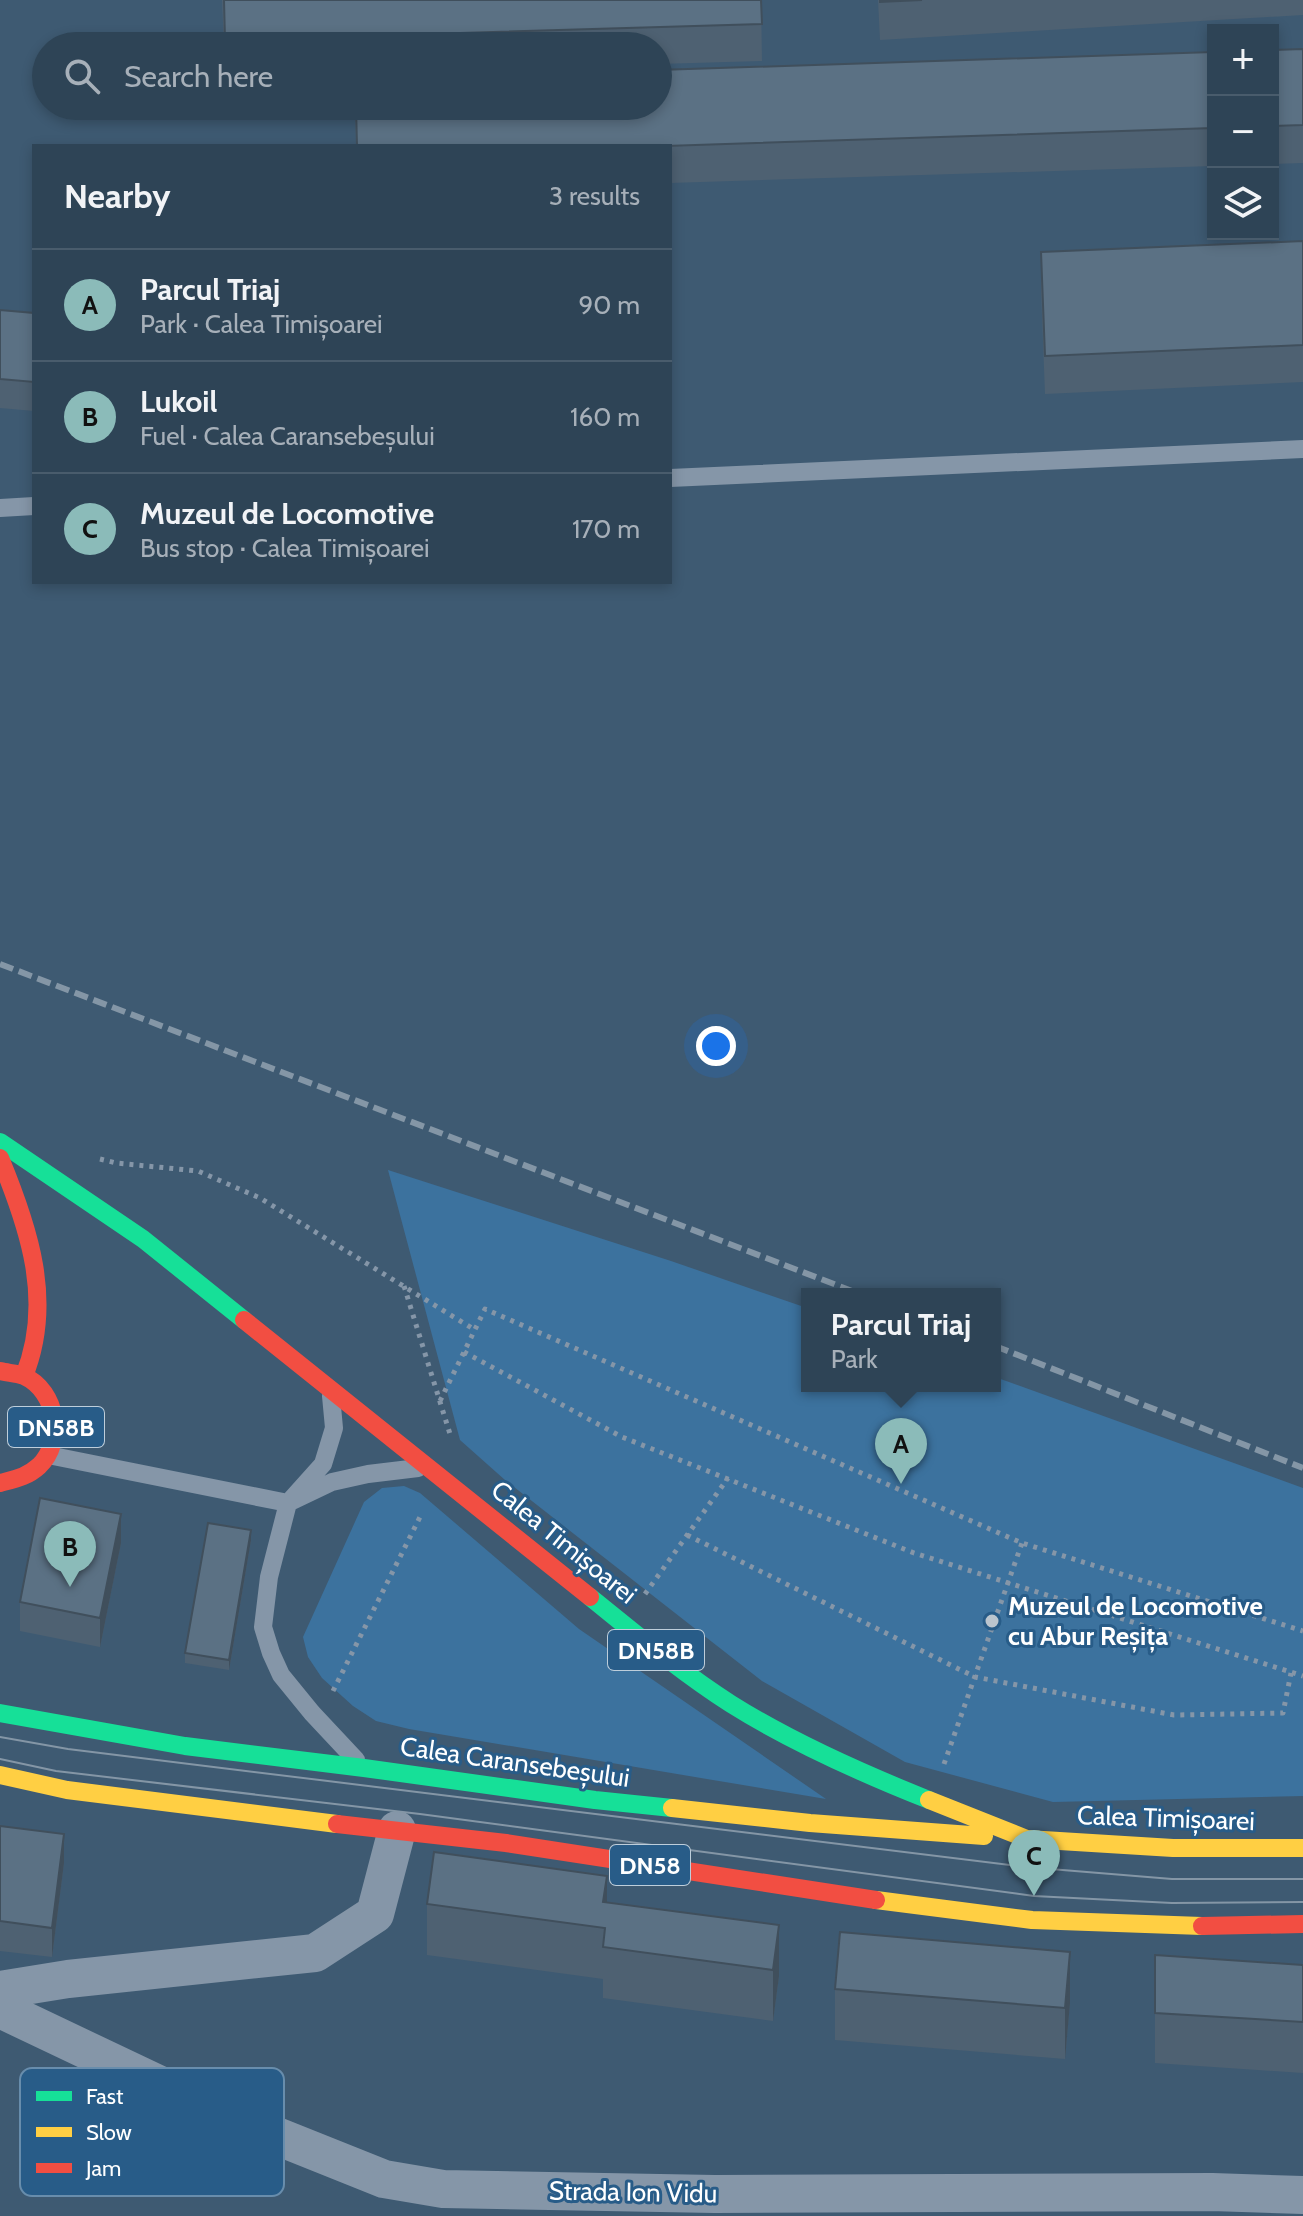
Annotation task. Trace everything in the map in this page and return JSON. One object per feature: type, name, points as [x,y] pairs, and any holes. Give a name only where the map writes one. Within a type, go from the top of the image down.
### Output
[{"type":"main road","name":"Calea Timișoarei","points":[[0,1142],[143,1239],[666,1658],[731,1704],[798,1742],[865,1775],[1027,1839],[1173,1848],[1303,1848]]},
{"type":"main road","name":"DN58B","points":[[0,1158],[30,1240],[37,1292],[34,1351],[24,1376]]},
{"type":"main road","name":"DN58B","points":[[0,1371],[24,1376],[45,1393],[56,1419],[55,1438],[40,1466],[18,1480],[0,1483]]},
{"type":"main road","name":"Calea Caransebeșului","points":[[0,1713],[185,1746],[595,1800],[795,1822],[1027,1839]]},
{"type":"main road","name":"DN58","points":[[0,1775],[67,1790],[506,1843],[875,1900],[1032,1920],[1171,1926],[1303,1924]]},
{"type":"street","points":[[0,1990],[68,1979],[315,1953],[375,1914],[397,1830]]},
{"type":"street","name":"Strada Ion Vidu","points":[[0,2009],[126,2068]]},
{"type":"street","name":"Strada Ion Vidu","points":[[284,2139],[384,2179],[443,2189],[715,2194],[1212,2192],[1303,2195]]},
{"type":"lane","points":[[672,478],[1303,449]]},
{"type":"lane","points":[[0,508],[32,506]]},
{"type":"lane","points":[[330,1389],[334,1428],[323,1464],[288,1503],[269,1577],[263,1627],[281,1675],[364,1768]]},
{"type":"lane","points":[[48,1455],[288,1503],[332,1482],[368,1474],[435,1472]]},
{"type":"path","points":[[87,1157],[198,1171],[260,1198],[475,1330]]},
{"type":"path","points":[[333,1691],[435,1472],[455,1449],[404,1286]]},
{"type":"path","points":[[440,1401],[485,1309],[1022,1543],[1303,1631]]},
{"type":"path","points":[[464,1352],[622,1437],[914,1553],[1303,1676]]},
{"type":"path","points":[[642,1598],[728,1478]]},
{"type":"path","points":[[687,1535],[975,1677],[1174,1715],[1190,1715],[1283,1713],[1291,1673]]},
{"type":"path","points":[[942,1773],[1022,1543]]},
{"type":"shaded area","points":[[388,1170],[801,1306],[801,1392],[1001,1392],[1001,1379],[1303,1488],[1303,1796],[1053,1802],[905,1762],[762,1681],[505,1480],[460,1440]]},
{"type":"shaded area","points":[[404,1486],[420,1493],[579,1629],[826,1799],[409,1729],[376,1721],[353,1706],[322,1678],[308,1657],[303,1637],[364,1502],[382,1488]]},
{"type":"building","points":[[224,0],[761,0],[762,24],[494,32],[225,32]]},
{"type":"building","points":[[880,0],[922,0],[880,2]]},
{"type":"building","points":[[1303,49],[1303,125],[1279,126],[1279,50]]},
{"type":"building","points":[[1207,52],[1207,128],[672,146],[357,144],[356,120],[672,120],[672,70]]},
{"type":"building","points":[[1303,241],[1303,345],[1045,356],[1041,252]]},
{"type":"building","points":[[0,310],[32,313],[32,382],[0,379]]},
{"type":"building","points":[[40,1498],[121,1514],[100,1618],[20,1602]]},
{"type":"building","points":[[208,1523],[251,1530],[229,1660],[185,1653]]},
{"type":"building","points":[[0,1826],[64,1834],[52,1928],[0,1921]]},
{"type":"building","points":[[434,1852],[607,1876],[603,1902],[779,1925],[773,1970],[603,1947],[605,1928],[427,1904]]},
{"type":"building","points":[[840,1932],[1070,1952],[1065,2008],[835,1989]]},
{"type":"building","points":[[1155,1955],[1303,1965],[1303,2022],[1155,2013]]},
{"type":"tram line","points":[[0,1737],[68,1749],[1026,1867],[1172,1879],[1303,1879]]},
{"type":"tram line","points":[[0,1759],[56,1771],[420,1814],[1034,1896],[1172,1903],[1303,1902]]},
{"type":"railway","points":[[0,964],[844,1288]]},
{"type":"railway","points":[[1001,1348],[1303,1468]]},
{"type":"traffic: fast","points":[[0,1142],[143,1239],[244,1320]]},
{"type":"traffic: fast","points":[[590,1597],[694,1679],[731,1704],[828,1756],[929,1800]]},
{"type":"traffic: fast","points":[[0,1713],[185,1746],[672,1808]]},
{"type":"traffic: slow","points":[[0,1775],[67,1790],[337,1824]]},
{"type":"traffic: slow","points":[[929,1800],[1027,1839],[1173,1848],[1303,1848]]},
{"type":"traffic: slow","points":[[672,1808],[810,1823],[984,1836]]},
{"type":"traffic: slow","points":[[876,1900],[1032,1920],[1202,1926]]},
{"type":"traffic: jam","points":[[0,1158],[28,1238],[37,1293],[33,1348],[24,1376]]},
{"type":"traffic: jam","points":[[244,1320],[590,1597]]},
{"type":"traffic: jam","points":[[0,1371],[21,1375],[35,1383],[44,1393],[54,1417],[52,1444],[39,1466],[16,1479],[0,1483]]},
{"type":"traffic: jam","points":[[337,1824],[506,1843],[876,1900]]},
{"type":"traffic: jam","points":[[1202,1926],[1303,1924]]},
{"type":"place","name":"Parcul Triaj","points":[[901,1484]]},
{"type":"place","name":"Lukoil","points":[[70,1587]]},
{"type":"place","name":"Muzeul de Locomotive cu Abur Reșița","points":[[992,1621]]},
{"type":"place","name":"Muzeul de Locomotive","points":[[1034,1896]]}]
